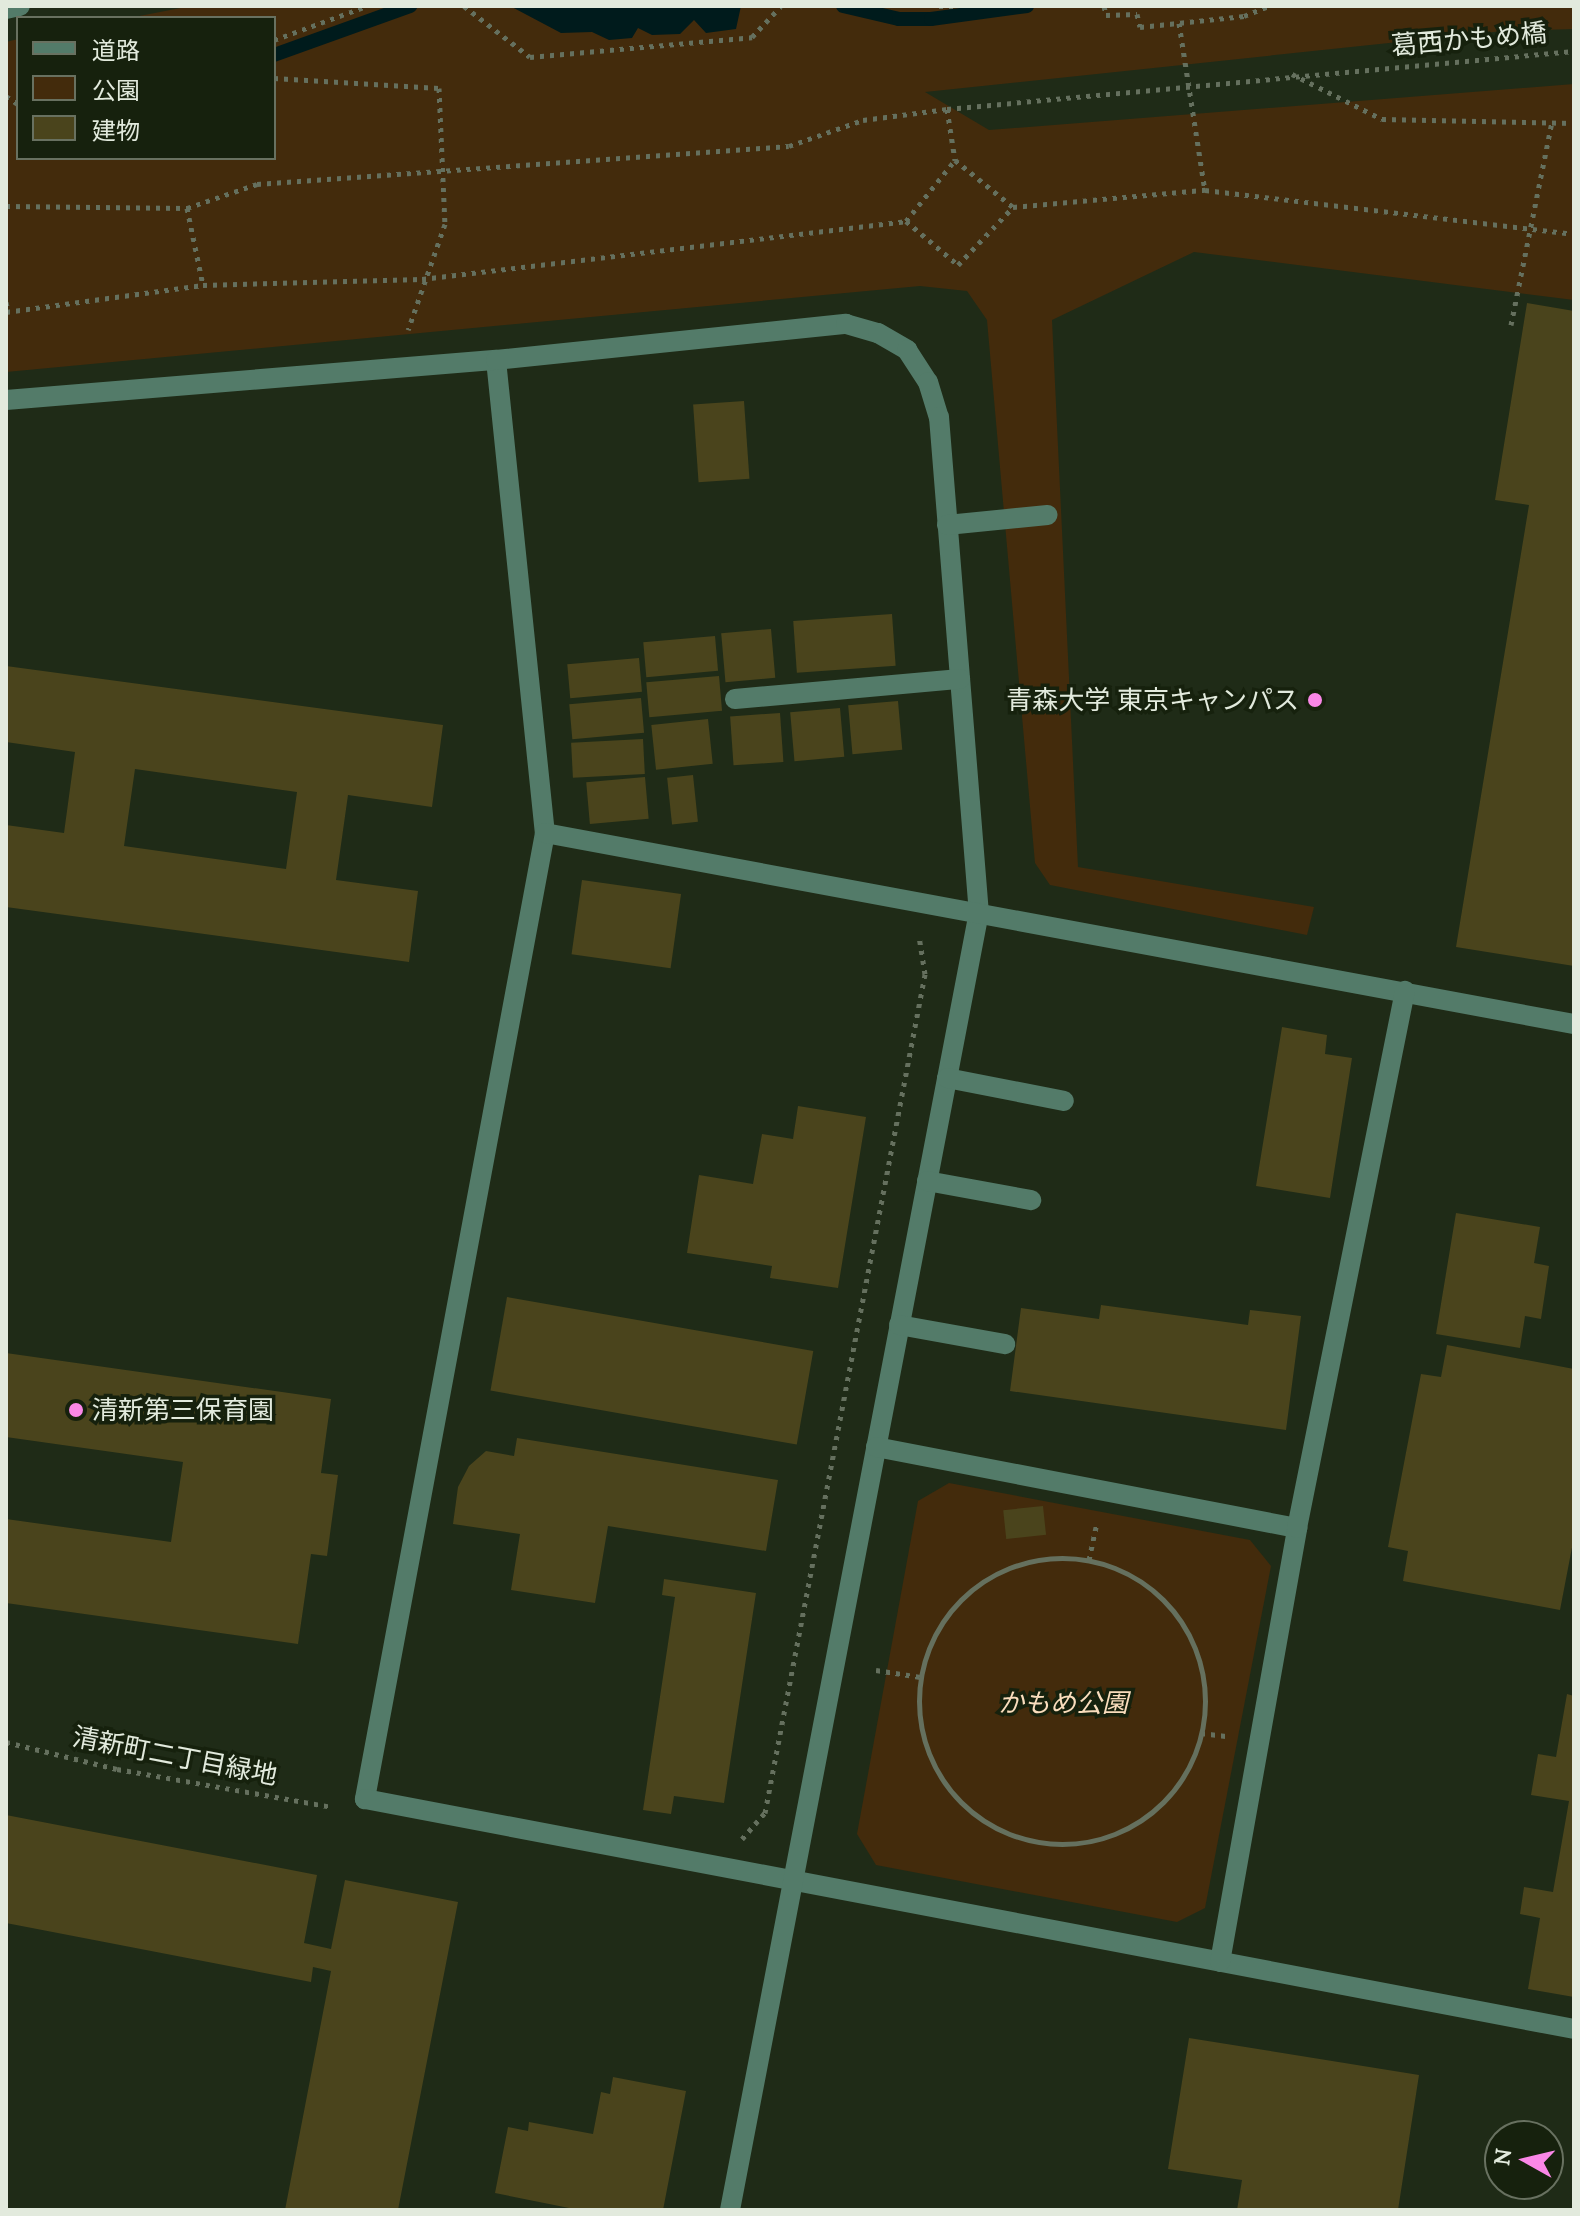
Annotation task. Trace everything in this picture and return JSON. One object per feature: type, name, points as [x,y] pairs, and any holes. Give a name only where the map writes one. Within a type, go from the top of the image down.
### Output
[{"type":"street","points":[[6,9],[20,6]]},
{"type":"street","points":[[6,400],[496,360],[846,324],[878,333],[907,350],[928,382],[939,417],[979,912],[796,1882],[730,2210]]},
{"type":"street","points":[[496,360],[545,833],[365,1799],[1574,2029]]},
{"type":"street","points":[[947,525],[1048,515]]},
{"type":"street","points":[[735,699],[960,679]]},
{"type":"street","points":[[545,833],[1574,1024]]},
{"type":"street","points":[[1220,1962],[1297,1528],[1405,991]]},
{"type":"street","points":[[947,1078],[1064,1101]]},
{"type":"street","points":[[927,1181],[1031,1200]]},
{"type":"street","points":[[899,1325],[1005,1344]]},
{"type":"street","points":[[876,1447],[1297,1528]]},
{"type":"path","points":[[276,39],[367,6]]},
{"type":"path","points":[[464,6],[530,57],[752,37],[781,6]]},
{"type":"path","points":[[939,6],[954,6]]},
{"type":"path","points":[[1104,6],[1106,15],[1137,14],[1140,27],[1244,16],[1269,6]]},
{"type":"path","points":[[1179,23],[1205,190]]},
{"type":"path","name":"葛西かもめ橋","points":[[6,206],[187,208],[257,184],[440,168],[789,146],[863,120],[947,109],[1190,87],[1291,73],[1574,51]]},
{"type":"path","points":[[1291,73],[1382,119],[1574,123]]},
{"type":"path","points":[[276,78],[439,88],[440,168],[445,224],[422,279],[408,330]]},
{"type":"path","points":[[947,109],[955,160],[1013,207]]},
{"type":"path","points":[[1511,325],[1552,121]]},
{"type":"path","points":[[6,302],[7,312],[203,285],[422,279],[906,221],[955,160]]},
{"type":"path","points":[[906,221],[958,265],[1013,207],[1205,190],[1530,225],[1574,234]]},
{"type":"path","points":[[187,208],[203,285]]},
{"type":"path","points":[[737,1845],[765,1813],[925,974],[917,924]]},
{"type":"path","points":[[1080,1558],[1122,1570],[1159,1595],[1186,1629],[1203,1670],[1205,1714],[1194,1757],[1175,1790],[1148,1816],[1103,1839],[1040,1844],[982,1820],[946,1786],[927,1753],[919,1715],[920,1677],[934,1636],[971,1591],[995,1573],[1037,1559],[1080,1558]]},
{"type":"path","points":[[876,1670],[920,1677]]},
{"type":"path","name":"清新町二丁目緑地","points":[[6,1742],[117,1769],[337,1808]]},
{"type":"green space","points":[[191,6],[1574,6],[1574,29],[1503,31],[925,92],[989,130],[1574,84],[1574,300],[1194,252],[1052,320],[1078,867],[1314,907],[1307,935],[1050,885],[1035,863],[987,320],[967,291],[920,286],[6,372],[6,42],[16,40],[16,160],[276,160],[276,16],[139,16]]},
{"type":"green space","name":"かもめ公園","points":[[949,1483],[1250,1540],[1271,1566],[1205,1908],[1177,1922],[876,1865],[857,1834],[918,1501]]},
{"type":"water","points":[[510,6],[741,6],[736,29],[706,33],[694,20],[680,34],[652,35],[638,28],[632,38],[609,40],[592,32],[561,33]]},
{"type":"building","points":[[1527,303],[1574,311],[1574,966],[1456,947],[1529,505],[1495,500]]},
{"type":"building","points":[[744,401],[749,479],[699,482],[693,405]]},
{"type":"building","points":[[892,614],[896,666],[797,673],[793,621]]},
{"type":"building","points":[[771,629],[775,678],[725,682],[721,633]]},
{"type":"building","points":[[715,636],[718,671],[646,677],[643,642]]},
{"type":"building","points":[[639,658],[642,692],[570,698],[567,664]]},
{"type":"building","points":[[6,666],[443,725],[432,807],[348,795],[336,880],[418,891],[409,962],[6,907],[6,825],[64,833],[75,752],[6,742]],"holes":[[[135,769],[297,792],[286,869],[124,846]]]},
{"type":"building","points":[[719,676],[722,711],[649,717],[646,682]]},
{"type":"building","points":[[641,698],[644,733],[572,739],[569,704]]},
{"type":"building","points":[[898,701],[902,750],[852,754],[848,705]]},
{"type":"building","points":[[840,708],[844,757],[794,761],[790,712]]},
{"type":"building","points":[[780,713],[783,762],[734,765],[730,716]]},
{"type":"building","points":[[708,719],[713,764],[656,770],[651,725]]},
{"type":"building","points":[[643,739],[645,774],[573,778],[571,743]]},
{"type":"building","points":[[693,775],[698,822],[672,824],[667,778]]},
{"type":"building","points":[[645,777],[649,819],[590,824],[586,782]]},
{"type":"building","points":[[582,880],[681,894],[671,968],[572,954]]},
{"type":"building","points":[[1282,1027],[1327,1035],[1325,1054],[1352,1058],[1330,1198],[1256,1186]]},
{"type":"building","points":[[798,1106],[866,1117],[838,1288],[770,1278],[772,1266],[687,1253],[699,1175],[753,1184],[762,1134],[793,1139]]},
{"type":"building","points":[[1456,1213],[1540,1227],[1534,1263],[1549,1266],[1541,1319],[1525,1316],[1520,1348],[1436,1334]]},
{"type":"building","points":[[507,1297],[813,1351],[797,1445],[491,1391]]},
{"type":"building","points":[[1101,1305],[1248,1325],[1250,1310],[1301,1316],[1286,1430],[1010,1391],[1021,1308],[1099,1319]]},
{"type":"building","points":[[1447,1345],[1574,1369],[1574,1537],[1560,1610],[1403,1581],[1408,1551],[1388,1547],[1421,1374],[1441,1377]]},
{"type":"building","points":[[6,1353],[331,1399],[321,1473],[338,1475],[327,1556],[311,1554],[298,1644],[6,1603],[6,1519],[171,1542],[183,1462],[6,1437]]},
{"type":"building","points":[[517,1438],[778,1480],[766,1551],[608,1526],[595,1603],[511,1590],[520,1534],[453,1524],[458,1487],[469,1466],[486,1451],[514,1456]]},
{"type":"building","points":[[1043,1506],[1046,1535],[1006,1539],[1003,1510]]},
{"type":"building","points":[[664,1579],[756,1593],[724,1803],[674,1796],[671,1814],[643,1810],[675,1597],[662,1595]]},
{"type":"building","points":[[1567,1694],[1574,1696],[1574,1997],[1528,1989],[1540,1918],[1520,1914],[1524,1887],[1553,1892],[1569,1801],[1531,1795],[1538,1754],[1556,1757]]},
{"type":"building","points":[[6,1815],[317,1875],[304,1943],[331,1949],[345,1880],[458,1902],[398,2210],[285,2210],[331,1971],[313,1967],[311,1982],[6,1923]]},
{"type":"building","points":[[1189,2038],[1419,2075],[1398,2210],[1237,2210],[1242,2180],[1168,2169]]},
{"type":"building","points":[[613,2077],[686,2091],[663,2210],[579,2210],[495,2193],[508,2127],[528,2131],[529,2122],[593,2134],[601,2092],[610,2094]]},
{"type":"waterway","points":[[276,54],[410,6]]},
{"type":"waterway","points":[[843,6],[899,19],[931,19],[1027,6]]},
{"type":"place","name":"青森大学 東京キャンパス","points":[[1315,700]]},
{"type":"place","name":"清新第三保育園","points":[[76,1410]]}]
